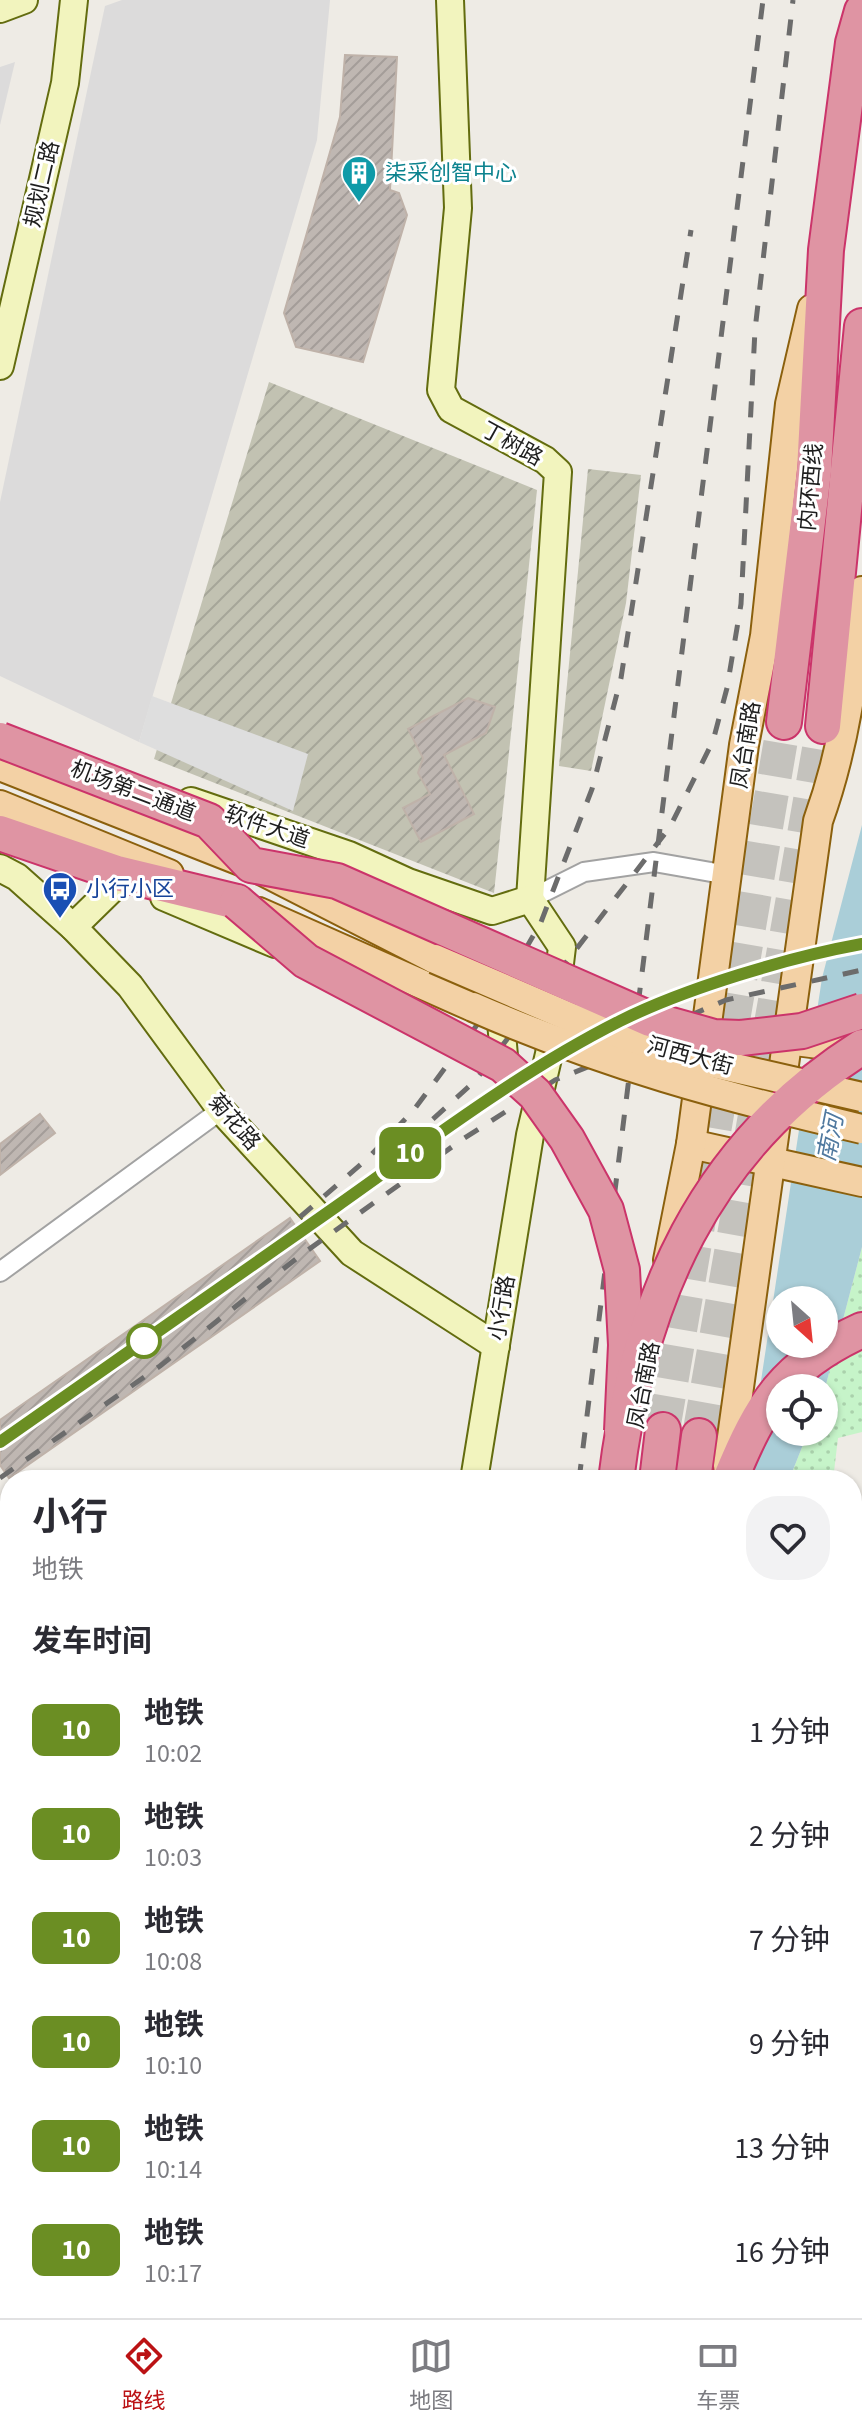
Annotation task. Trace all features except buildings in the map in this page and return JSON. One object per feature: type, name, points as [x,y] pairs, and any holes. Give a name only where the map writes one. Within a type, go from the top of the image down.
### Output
[{"type":"highway","name":"凤台南路","points":[[826,250],[853,43],[862,11]]},
{"type":"highway","name":"内环西线","points":[[784,722],[814,471],[826,250]]},
{"type":"highway","name":"内环西线","points":[[823,726],[862,326]]},
{"type":"highway","name":"机场第二通道","points":[[0,740],[209,821],[251,865]]},
{"type":"highway","points":[[0,833],[117,873],[237,902],[306,961],[503,1065],[535,1094],[567,1139],[606,1210],[622,1270],[626,1345],[617,1470]]},
{"type":"highway","points":[[251,865],[337,881],[608,1003],[714,1037],[741,1038],[802,1031],[862,1011]]},
{"type":"highway","points":[[622,1431],[642,1349],[663,1284],[686,1233],[722,1174],[769,1119],[821,1073],[855,1049]]},
{"type":"highway","points":[[733,1470],[754,1423],[785,1382],[824,1348],[862,1330]]},
{"type":"highway","name":"凤台南路","points":[[658,1470],[663,1430]]},
{"type":"highway","points":[[694,1470],[699,1436]]},
{"type":"main road","name":"凤台南路","points":[[630,1470],[691,1144],[744,745],[765,636],[790,404],[826,250]]},
{"type":"main road","points":[[729,1470],[769,1161],[818,821],[836,770],[854,681],[862,591]]},
{"type":"main road","name":"软件大道","points":[[0,766],[251,865],[435,959]]},
{"type":"main road","points":[[0,805],[237,902]]},
{"type":"main road","name":"河西大街","points":[[237,902],[561,1046],[644,1074],[862,1129]]},
{"type":"main road","name":"河西大街","points":[[435,959],[572,1018],[665,1052],[862,1097]]},
{"type":"main road","points":[[706,1026],[787,1041],[855,1049]]},
{"type":"main road","points":[[691,1144],[862,1182]]},
{"type":"street","points":[[0,9],[24,0]]},
{"type":"street","name":"规划二路","points":[[0,366],[65,83],[74,0]]},
{"type":"street","name":"丁树路","points":[[450,0],[458,208],[441,390],[451,409],[545,460],[558,472],[530,899]]},
{"type":"street","name":"软件大道","points":[[0,740],[119,776],[349,855],[408,882],[492,911]]},
{"type":"street","points":[[0,847],[121,880],[427,1009],[504,1056]]},
{"type":"street","points":[[492,911],[530,899],[584,872],[654,862],[728,875]]},
{"type":"street","name":"菊花路","points":[[0,868],[17,877],[73,927],[130,986],[221,1110],[352,1253],[496,1346]]},
{"type":"street","points":[[73,927],[121,880]]},
{"type":"street","name":"小行路","points":[[476,1470],[530,1135],[549,1054],[562,947],[530,899]]},
{"type":"street","name":"小行路","points":[[492,911],[504,1056],[530,1135]]},
{"type":"street","points":[[0,1272],[221,1110]]},
{"type":"shaded area","points":[[122,0],[330,0],[317,140],[139,742],[0,676],[0,502],[105,6]]},
{"type":"shaded area","points":[[15,62],[0,125],[0,67]]},
{"type":"shaded area","points":[[269,382],[537,490],[494,893],[154,759]]},
{"type":"shaded area","points":[[588,469],[641,475],[626,603],[591,771],[559,766]]},
{"type":"shaded area","points":[[152,696],[308,754],[293,811],[139,742]]},
{"type":"green space","points":[[862,1247],[862,1432],[838,1438],[838,1374],[829,1374],[833,1358],[838,1358],[838,1339]]},
{"type":"green space","points":[[802,1446],[837,1446],[834,1470],[793,1470]]},
{"type":"water","name":"南河","points":[[862,825],[862,1247],[838,1339],[838,1286],[775,1286],[822,978]]},
{"type":"water","points":[[766,1348],[766,1358],[833,1358],[829,1374],[766,1374],[766,1446],[802,1446],[793,1470],[748,1470]]},
{"type":"tunnel","points":[[663,1430],[784,722]]},
{"type":"tunnel","points":[[699,1436],[823,726]]},
{"type":"railway","points":[[580,1470],[763,0]]},
{"type":"railway","points":[[338,1205],[475,1081],[670,827],[713,741],[727,688],[741,604],[755,330],[793,0]]},
{"type":"railway","points":[[300,1217],[367,1159],[413,1111],[500,994],[541,922],[592,789],[621,678],[691,230]]},
{"type":"railway","points":[[416,1149],[543,1063],[623,1019],[740,974],[862,944]]},
{"type":"railway","points":[[11,1470],[160,1366],[301,1255],[463,1139],[555,1080],[610,1058],[668,1025],[726,1000],[862,970]]},
{"type":"railway","points":[[0,1442],[347,1198]]},
{"type":"metro line","name":"10","points":[[0,1442],[463,1116],[570,1048],[623,1019],[679,997],[824,951],[862,944]]},
{"type":"place","name":"柒采创智中心","points":[[359,204]]},
{"type":"place","name":"小行小区","points":[[60,920]]}]
